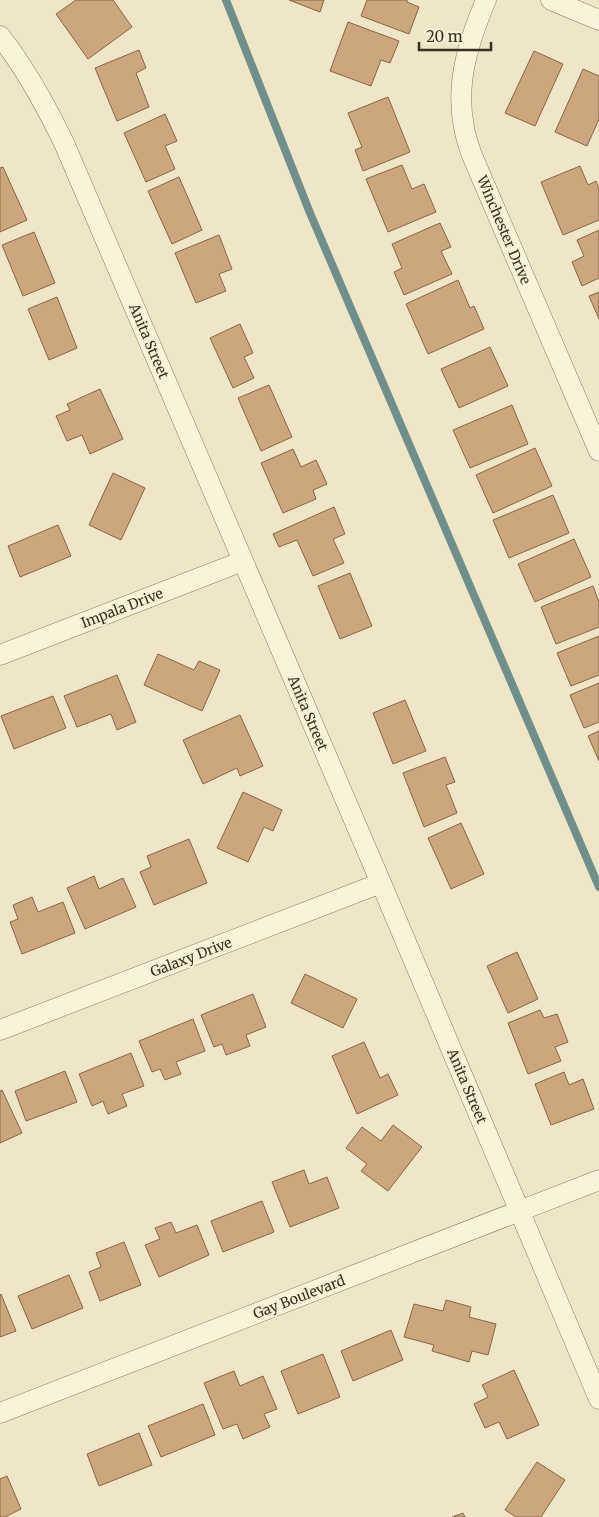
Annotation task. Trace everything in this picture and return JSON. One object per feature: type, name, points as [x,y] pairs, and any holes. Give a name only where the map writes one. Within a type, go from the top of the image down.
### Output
[{"type":"street","name":"Winchester Drive","points":[[486,0],[468,48],[462,75],[464,127],[472,153],[597,441]]},
{"type":"street","points":[[551,0],[599,20]]},
{"type":"street","name":"Anita Street","points":[[0,36],[49,112],[64,143],[381,883],[599,1399]]},
{"type":"street","name":"Impala Drive","points":[[0,655],[243,561]]},
{"type":"street","name":"Galaxy Drive","points":[[0,1030],[381,883]]},
{"type":"street","name":"Gay Boulevard","points":[[0,1413],[599,1180]]},
{"type":"building","points":[[76,0],[113,0],[132,27],[88,59],[56,14]]},
{"type":"building","points":[[289,0],[324,0],[320,12]]},
{"type":"building","points":[[367,0],[407,0],[407,2],[419,7],[409,34],[361,16]]},
{"type":"building","points":[[348,22],[399,41],[390,63],[381,60],[371,86],[330,71]]},
{"type":"building","points":[[139,50],[146,68],[136,73],[149,107],[117,121],[95,68]]},
{"type":"building","points":[[534,51],[563,64],[535,126],[505,113]]},
{"type":"building","points":[[583,69],[599,76],[599,119],[587,146],[555,132]]},
{"type":"building","points":[[388,97],[410,152],[363,171],[355,150],[362,147],[348,113]]},
{"type":"building","points":[[165,114],[177,141],[165,146],[175,169],[146,182],[124,133]]},
{"type":"building","points":[[402,165],[412,189],[424,184],[436,212],[388,232],[366,179]]},
{"type":"building","points":[[580,166],[588,185],[596,181],[599,189],[599,220],[563,235],[541,182]]},
{"type":"building","points":[[3,167],[27,220],[0,232],[0,168]]},
{"type":"building","points":[[179,177],[202,230],[172,244],[148,191]]},
{"type":"building","points":[[440,223],[451,247],[441,251],[452,274],[404,295],[394,272],[402,268],[392,244]]},
{"type":"building","points":[[599,230],[599,278],[582,286],[572,262],[584,256],[577,240]]},
{"type":"building","points":[[34,232],[55,283],[23,296],[2,245]]},
{"type":"building","points":[[219,235],[232,269],[219,274],[226,291],[196,303],[175,253]]},
{"type":"building","points":[[458,280],[470,308],[474,306],[484,329],[428,354],[406,304]]},
{"type":"building","points":[[599,292],[599,319],[589,296]]},
{"type":"building","points":[[57,297],[77,348],[49,360],[28,309]]},
{"type":"building","points":[[240,324],[253,353],[244,357],[254,378],[233,388],[210,338]]},
{"type":"building","points":[[490,347],[508,386],[459,408],[441,369]]},
{"type":"building","points":[[269,385],[292,437],[261,451],[238,398]]},
{"type":"building","points":[[100,389],[123,439],[90,454],[82,435],[67,441],[56,416],[70,410],[67,404]]},
{"type":"building","points":[[512,405],[528,444],[470,468],[453,430]]},
{"type":"building","points":[[535,448],[552,486],[493,513],[476,475]]},
{"type":"building","points":[[293,449],[301,467],[316,460],[327,484],[313,490],[316,499],[283,513],[261,463]]},
{"type":"building","points":[[113,473],[145,488],[121,540],[89,525]]},
{"type":"building","points":[[553,495],[569,533],[509,558],[493,520]]},
{"type":"building","points":[[334,507],[345,534],[333,539],[344,563],[313,576],[297,540],[279,547],[273,534]]},
{"type":"building","points":[[58,525],[71,556],[20,577],[8,546]]},
{"type":"building","points":[[574,539],[591,577],[535,602],[518,564]]},
{"type":"building","points":[[350,573],[372,626],[340,639],[318,586]]},
{"type":"building","points":[[593,586],[599,602],[599,627],[556,644],[541,607]]},
{"type":"building","points":[[599,636],[599,675],[571,686],[557,653]]},
{"type":"building","points":[[158,654],[194,670],[199,661],[220,670],[202,711],[144,685]]},
{"type":"building","points":[[117,675],[136,722],[117,730],[111,714],[77,727],[64,696]]},
{"type":"building","points":[[599,683],[599,722],[584,728],[570,695]]},
{"type":"building","points":[[53,696],[66,728],[14,749],[1,716]]},
{"type":"building","points":[[405,700],[426,751],[393,764],[373,713]]},
{"type":"building","points":[[240,715],[263,766],[240,776],[237,768],[203,784],[183,740]]},
{"type":"building","points":[[599,731],[599,761],[588,736]]},
{"type":"building","points":[[445,757],[455,782],[446,785],[457,813],[424,827],[403,773]]},
{"type":"building","points":[[243,792],[282,810],[273,831],[264,827],[248,862],[217,848]]},
{"type":"building","points":[[461,823],[484,874],[451,889],[428,838]]},
{"type":"building","points":[[189,839],[207,883],[154,905],[140,872],[151,867],[147,856]]},
{"type":"building","points":[[94,876],[99,889],[123,878],[136,907],[85,929],[67,888]]},
{"type":"building","points":[[32,897],[38,912],[63,902],[75,933],[22,954],[10,922],[18,919],[13,905]]},
{"type":"building","points":[[517,952],[538,999],[508,1013],[487,966]]},
{"type":"building","points":[[305,974],[357,999],[343,1028],[291,1003]]},
{"type":"building","points":[[253,994],[266,1027],[246,1035],[250,1046],[226,1055],[222,1044],[214,1047],[201,1015]]},
{"type":"building","points":[[540,1010],[544,1018],[557,1014],[568,1042],[555,1047],[561,1061],[528,1074],[508,1023]]},
{"type":"building","points":[[193,1019],[205,1051],[176,1062],[181,1074],[165,1080],[160,1069],[152,1072],[139,1041]]},
{"type":"building","points":[[364,1042],[380,1078],[388,1074],[398,1095],[357,1114],[332,1056]]},
{"type":"building","points":[[131,1053],[144,1086],[122,1094],[127,1106],[108,1114],[103,1101],[92,1106],[79,1074]]},
{"type":"building","points":[[65,1071],[77,1102],[26,1121],[15,1091]]},
{"type":"building","points":[[564,1072],[569,1085],[583,1079],[594,1109],[551,1125],[535,1084]]},
{"type":"building","points":[[2,1090],[22,1133],[0,1143],[0,1091]]},
{"type":"building","points":[[393,1125],[422,1147],[388,1191],[361,1171],[367,1164],[346,1148],[362,1127],[381,1141]]},
{"type":"building","points":[[304,1170],[309,1184],[327,1177],[339,1208],[290,1227],[272,1182]]},
{"type":"building","points":[[262,1201],[274,1232],[223,1252],[211,1221]]},
{"type":"building","points":[[171,1222],[176,1233],[197,1225],[209,1255],[159,1277],[145,1245],[160,1239],[155,1228]]},
{"type":"building","points":[[124,1242],[141,1285],[100,1301],[89,1272],[101,1267],[96,1253]]},
{"type":"building","points":[[69,1275],[83,1308],[32,1329],[18,1296]]},
{"type":"building","points":[[0,1295],[16,1331],[0,1337]]},
{"type":"building","points":[[446,1300],[471,1307],[469,1317],[496,1324],[488,1355],[472,1351],[469,1362],[432,1351],[434,1345],[404,1337],[414,1304],[443,1311]]},
{"type":"building","points":[[391,1330],[403,1360],[353,1381],[341,1351]]},
{"type":"building","points":[[323,1354],[340,1397],[298,1414],[281,1371]]},
{"type":"building","points":[[514,1370],[539,1425],[507,1439],[499,1422],[485,1428],[474,1404],[488,1397],[482,1385]]},
{"type":"building","points":[[234,1371],[240,1386],[263,1376],[277,1409],[264,1414],[270,1427],[243,1439],[237,1424],[223,1429],[204,1383]]},
{"type":"building","points":[[203,1404],[215,1435],[161,1457],[148,1426]]},
{"type":"building","points":[[139,1433],[152,1465],[99,1486],[87,1454]]},
{"type":"building","points":[[537,1462],[565,1480],[541,1517],[516,1517],[505,1510]]},
{"type":"building","points":[[7,1476],[21,1509],[5,1517],[0,1517],[0,1479]]},
{"type":"building","points":[[463,1513],[465,1517],[452,1517]]},
{"type":"waterway","points":[[226,0],[310,213],[599,887]]}]
